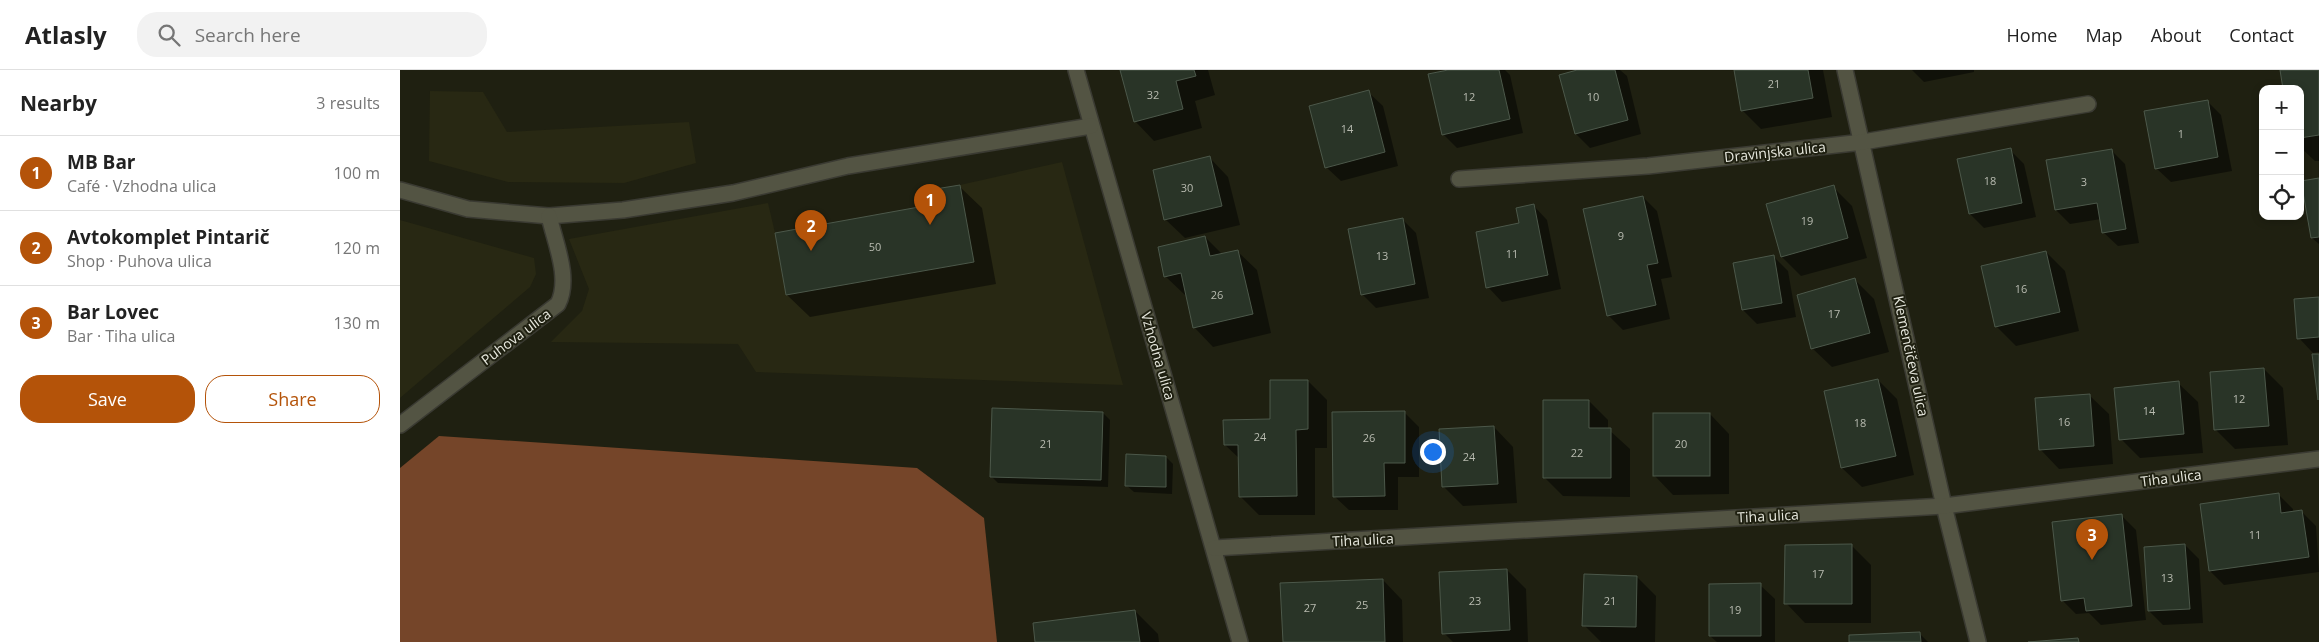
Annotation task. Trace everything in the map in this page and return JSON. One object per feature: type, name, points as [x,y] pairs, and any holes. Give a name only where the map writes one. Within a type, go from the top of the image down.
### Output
[{"type":"street","name":"Vzhodna ulica","points":[[1076,70],[1240,642]]},
{"type":"street","name":"Klemenčičeva ulica","points":[[1845,70],[1863,142],[1944,506],[1978,642]]},
{"type":"street","name":"Dravinjska ulica","points":[[1459,179],[1648,166],[1863,142],[2088,104]]},
{"type":"street","points":[[400,190],[468,209],[549,216],[624,210],[734,193],[848,166],[1091,126]]},
{"type":"street","name":"Puhova ulica","points":[[400,424],[558,304],[563,294],[564,283],[549,216]]},
{"type":"street","name":"Tiha ulica","points":[[1214,548],[1944,506],[2319,459]]},
{"type":"shaded area","points":[[430,91],[483,92],[507,132],[689,122],[696,163],[624,183],[508,182],[429,161]]},
{"type":"shaded area","points":[[1062,162],[1123,385],[756,372],[738,344],[551,342],[582,311],[589,289],[569,239],[768,203],[786,295],[974,262],[960,185]]},
{"type":"shaded area","points":[[400,220],[534,258],[536,274],[530,287],[400,398]]},
{"type":"shaded area","points":[[439,436],[917,468],[984,518],[997,642],[400,642],[400,468]]},
{"type":"building","points":[[1120,70],[1194,70],[1196,76],[1176,81],[1183,109],[1134,122]]},
{"type":"building","points":[[1448,70],[1499,70],[1510,119],[1442,135],[1428,74]]},
{"type":"building","points":[[1577,70],[1615,70],[1628,120],[1575,134],[1559,75]]},
{"type":"building","points":[[1734,70],[1808,70],[1813,98],[1741,111]]},
{"type":"building","points":[[2280,70],[2319,70],[2319,135],[2304,137],[2304,85],[2282,85]]},
{"type":"building","points":[[1369,90],[1385,152],[1325,168],[1309,106]]},
{"type":"building","points":[[2208,100],[2218,157],[2155,169],[2144,111]]},
{"type":"building","points":[[2011,148],[2022,203],[1969,214],[1957,159]]},
{"type":"building","points":[[2112,149],[2126,229],[2102,233],[2097,203],[2055,210],[2046,160]]},
{"type":"building","points":[[1210,156],[1222,206],[1164,220],[1153,170]]},
{"type":"building","points":[[2319,178],[2319,237],[2311,238],[2304,198],[2304,180]]},
{"type":"building","points":[[960,185],[974,262],[786,295],[775,233],[919,207],[917,192]]},
{"type":"building","points":[[1834,185],[1848,238],[1781,257],[1766,204]]},
{"type":"building","points":[[1643,196],[1658,263],[1647,265],[1656,305],[1607,316],[1583,209]]},
{"type":"building","points":[[1534,204],[1548,275],[1486,288],[1476,232],[1519,223],[1516,208]]},
{"type":"building","points":[[1403,218],[1415,284],[1361,295],[1348,229]]},
{"type":"building","points":[[1205,236],[1210,256],[1238,250],[1253,314],[1193,328],[1181,273],[1164,277],[1158,247]]},
{"type":"building","points":[[2046,251],[2060,312],[1995,327],[1981,266]]},
{"type":"building","points":[[1774,255],[1782,303],[1742,310],[1733,263]]},
{"type":"building","points":[[1855,278],[1870,333],[1811,349],[1797,295]]},
{"type":"building","points":[[2319,297],[2319,337],[2297,339],[2294,299]]},
{"type":"building","points":[[2312,354],[2319,354],[2318,400]]},
{"type":"building","points":[[2264,368],[2269,426],[2214,430],[2210,372]]},
{"type":"building","points":[[1878,379],[1896,456],[1841,468],[1824,391]]},
{"type":"building","points":[[1270,380],[1308,380],[1308,429],[1296,430],[1297,496],[1239,497],[1238,445],[1224,445],[1223,420],[1270,419]]},
{"type":"building","points":[[2179,381],[2184,434],[2119,440],[2114,388]]},
{"type":"building","points":[[2090,394],[2094,446],[2039,450],[2035,398]]},
{"type":"building","points":[[1543,400],[1589,400],[1589,428],[1611,428],[1611,478],[1543,478]]},
{"type":"building","points":[[992,408],[1103,412],[1101,480],[990,477]]},
{"type":"building","points":[[1405,411],[1405,463],[1384,463],[1385,496],[1333,497],[1332,412]]},
{"type":"building","points":[[1653,413],[1710,413],[1710,476],[1653,476]]},
{"type":"building","points":[[1494,426],[1498,484],[1442,487],[1439,429]]},
{"type":"building","points":[[1126,454],[1166,456],[1166,487],[1125,486]]},
{"type":"building","points":[[2279,493],[2281,513],[2302,510],[2309,557],[2209,571],[2200,504]]},
{"type":"building","points":[[2122,514],[2132,606],[2086,611],[2084,598],[2061,601],[2052,522]]},
{"type":"building","points":[[1852,544],[1852,604],[1784,604],[1785,545]]},
{"type":"building","points":[[2185,544],[2190,609],[2148,611],[2144,547]]},
{"type":"building","points":[[1507,569],[1510,630],[1442,634],[1439,572]]},
{"type":"building","points":[[1584,574],[1637,576],[1636,627],[1582,626]]},
{"type":"building","points":[[1383,579],[1385,642],[1283,642],[1280,583]]},
{"type":"building","points":[[1761,583],[1761,636],[1709,636],[1709,584]]},
{"type":"building","points":[[1135,610],[1140,642],[1035,642],[1033,623]]},
{"type":"building","points":[[1920,632],[1921,642],[1849,642],[1849,635]]},
{"type":"building","points":[[2078,638],[2079,642],[2028,642]]},
{"type":"place","name":"MB Bar","points":[[930,225]]},
{"type":"place","name":"Avtokomplet Pintarič","points":[[811,251]]},
{"type":"place","name":"Bar Lovec","points":[[2092,560]]}]
